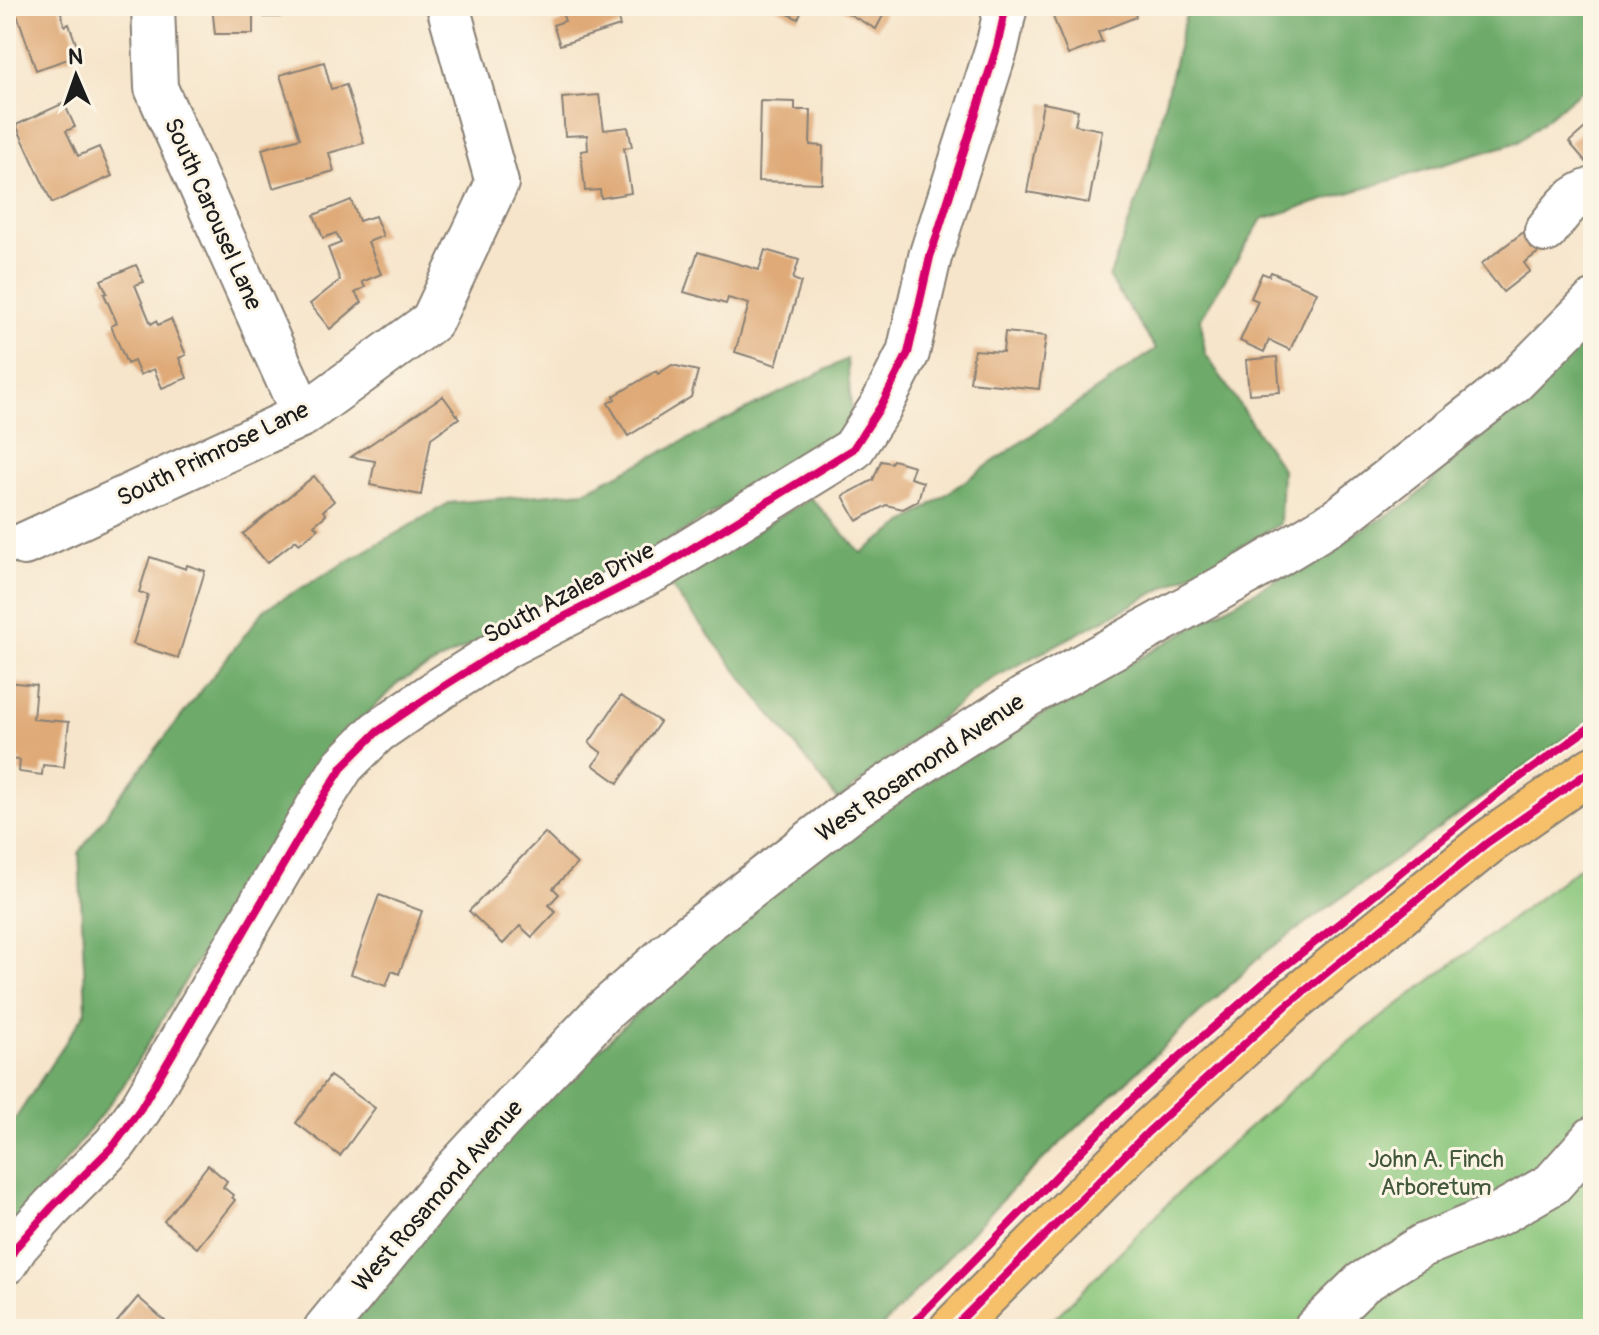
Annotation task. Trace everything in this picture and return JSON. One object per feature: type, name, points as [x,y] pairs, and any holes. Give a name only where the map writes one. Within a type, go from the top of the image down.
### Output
[{"type":"main road","points":[[952,1329],[1148,1132],[1286,1006],[1487,843],[1593,769]]},
{"type":"street","name":"South Carousel Lane","points":[[153,6],[156,88],[303,415]]},
{"type":"street","name":"South Primrose Lane","points":[[24,544],[303,415],[432,321],[497,183],[448,6]]},
{"type":"street","name":"South Azalea Drive","points":[[6,1263],[52,1207],[115,1144],[141,1108],[317,807],[343,766],[377,732],[507,646],[665,565],[853,449],[881,406],[908,353],[930,257],[997,47],[1006,6]]},
{"type":"street","points":[[1546,231],[1570,201],[1578,194],[1593,189]]},
{"type":"street","name":"West Rosamond Avenue","points":[[325,1329],[455,1170],[606,1009],[687,937],[855,807],[937,753],[1027,696],[1252,571],[1338,519],[1515,381],[1593,302]]},
{"type":"street","points":[[1315,1329],[1374,1275],[1422,1246],[1501,1213],[1552,1184],[1593,1138]]},
{"type":"green space","points":[[1188,6],[1593,6],[1593,81],[1518,142],[1262,219],[1201,318],[1205,353],[1282,469],[1280,524],[986,682],[838,800],[668,583],[811,498],[861,553],[1156,349],[1109,278],[1148,170]]},
{"type":"green space","points":[[1593,327],[1593,718],[1263,954],[1020,1181],[880,1329],[340,1329],[462,1182],[641,1009],[831,836],[1410,502]]},
{"type":"green space","points":[[847,359],[853,427],[643,556],[399,682],[327,755],[240,888],[123,1086],[6,1233],[6,1133],[86,1011],[79,853],[120,795],[265,609],[449,503],[585,491]]},
{"type":"green space","name":"John A. Finch Arboretum","points":[[1593,857],[1593,1329],[1044,1329],[1197,1174],[1320,1064]]},
{"type":"building","points":[[6,6],[59,6],[80,55],[36,70],[18,17],[6,21]]},
{"type":"building","points":[[212,6],[296,6],[296,13],[280,14],[280,17],[253,14],[253,34],[215,34]]},
{"type":"building","points":[[555,6],[614,6],[620,26],[560,45],[553,25],[565,21]]},
{"type":"building","points":[[772,6],[804,6],[798,19]]},
{"type":"building","points":[[835,6],[888,6],[876,29]]},
{"type":"building","points":[[1058,6],[1133,6],[1136,17],[1098,32],[1102,42],[1068,55],[1050,9]]},
{"type":"building","points":[[324,62],[331,89],[346,85],[364,143],[329,153],[334,171],[273,188],[262,149],[300,138],[280,75]]},
{"type":"building","points":[[599,95],[604,130],[628,127],[632,147],[624,148],[631,193],[601,198],[600,190],[585,191],[581,151],[588,150],[587,135],[565,136],[562,98]]},
{"type":"building","points":[[760,101],[795,102],[795,110],[811,110],[810,145],[823,146],[822,183],[758,181]]},
{"type":"building","points":[[64,103],[75,127],[66,131],[78,156],[99,147],[112,176],[52,203],[16,125]]},
{"type":"building","points":[[1043,103],[1078,110],[1075,125],[1102,130],[1089,203],[1027,192]]},
{"type":"building","points":[[1593,121],[1593,170],[1569,142]]},
{"type":"building","points":[[351,200],[359,221],[375,216],[383,236],[368,242],[381,274],[362,282],[365,287],[355,293],[362,302],[330,329],[310,304],[340,280],[328,248],[341,243],[336,233],[323,238],[314,215]]},
{"type":"building","points":[[1529,228],[1544,248],[1524,263],[1530,271],[1503,292],[1481,264]]},
{"type":"building","points":[[765,250],[799,260],[793,279],[801,282],[776,365],[735,352],[749,304],[728,298],[726,304],[684,292],[698,252],[759,270]]},
{"type":"building","points":[[136,265],[144,282],[135,285],[151,324],[156,321],[158,325],[171,319],[186,355],[179,358],[187,378],[162,388],[154,369],[140,375],[134,361],[127,364],[111,326],[117,323],[101,280]]},
{"type":"building","points":[[1271,272],[1317,292],[1290,350],[1269,340],[1264,352],[1240,341],[1258,301],[1251,298],[1262,273],[1269,276]]},
{"type":"building","points":[[1005,332],[1046,336],[1039,389],[970,382],[974,350],[1003,352]]},
{"type":"building","points":[[1277,357],[1280,392],[1249,394],[1246,360]]},
{"type":"building","points":[[672,365],[698,371],[691,397],[628,436],[608,403],[615,399],[614,396],[656,371],[658,374]]},
{"type":"building","points":[[443,396],[459,418],[431,438],[421,495],[370,485],[375,461],[351,457]]},
{"type":"building","points":[[893,460],[914,466],[910,478],[923,482],[918,501],[903,509],[886,505],[857,521],[843,496],[873,480],[881,461],[891,463]]},
{"type":"building","points":[[314,476],[334,501],[323,511],[326,515],[314,525],[318,529],[299,544],[296,540],[267,563],[243,534]]},
{"type":"building","points":[[150,557],[186,569],[187,565],[205,571],[178,658],[133,644],[148,595],[139,592]]},
{"type":"building","points":[[6,682],[36,685],[33,719],[69,722],[64,767],[43,765],[42,775],[19,772],[20,760],[6,759]]},
{"type":"building","points":[[621,696],[660,722],[618,783],[593,765],[602,753],[589,743]]},
{"type":"building","points":[[545,833],[577,864],[553,888],[559,894],[549,905],[556,912],[532,937],[520,926],[503,944],[469,911]]},
{"type":"building","points":[[379,895],[422,911],[399,974],[392,971],[386,986],[351,974]]},
{"type":"building","points":[[330,1076],[375,1108],[340,1156],[296,1123]]},
{"type":"building","points":[[208,1165],[227,1181],[223,1187],[235,1200],[197,1248],[164,1221]]},
{"type":"building","points":[[138,1297],[165,1321],[159,1329],[111,1329]]},
{"type":"cycle path","points":[[6,1263],[52,1207],[115,1144],[141,1108],[317,807],[343,766],[377,732],[507,646],[665,565],[853,449],[881,406],[908,353],[930,257],[997,47],[1006,6]]},
{"type":"cycle path","points":[[907,1329],[1130,1101],[1194,1044],[1267,980],[1505,788],[1593,725]]},
{"type":"cycle path","points":[[952,1329],[1148,1132],[1286,1006],[1487,843],[1593,769]]}]
